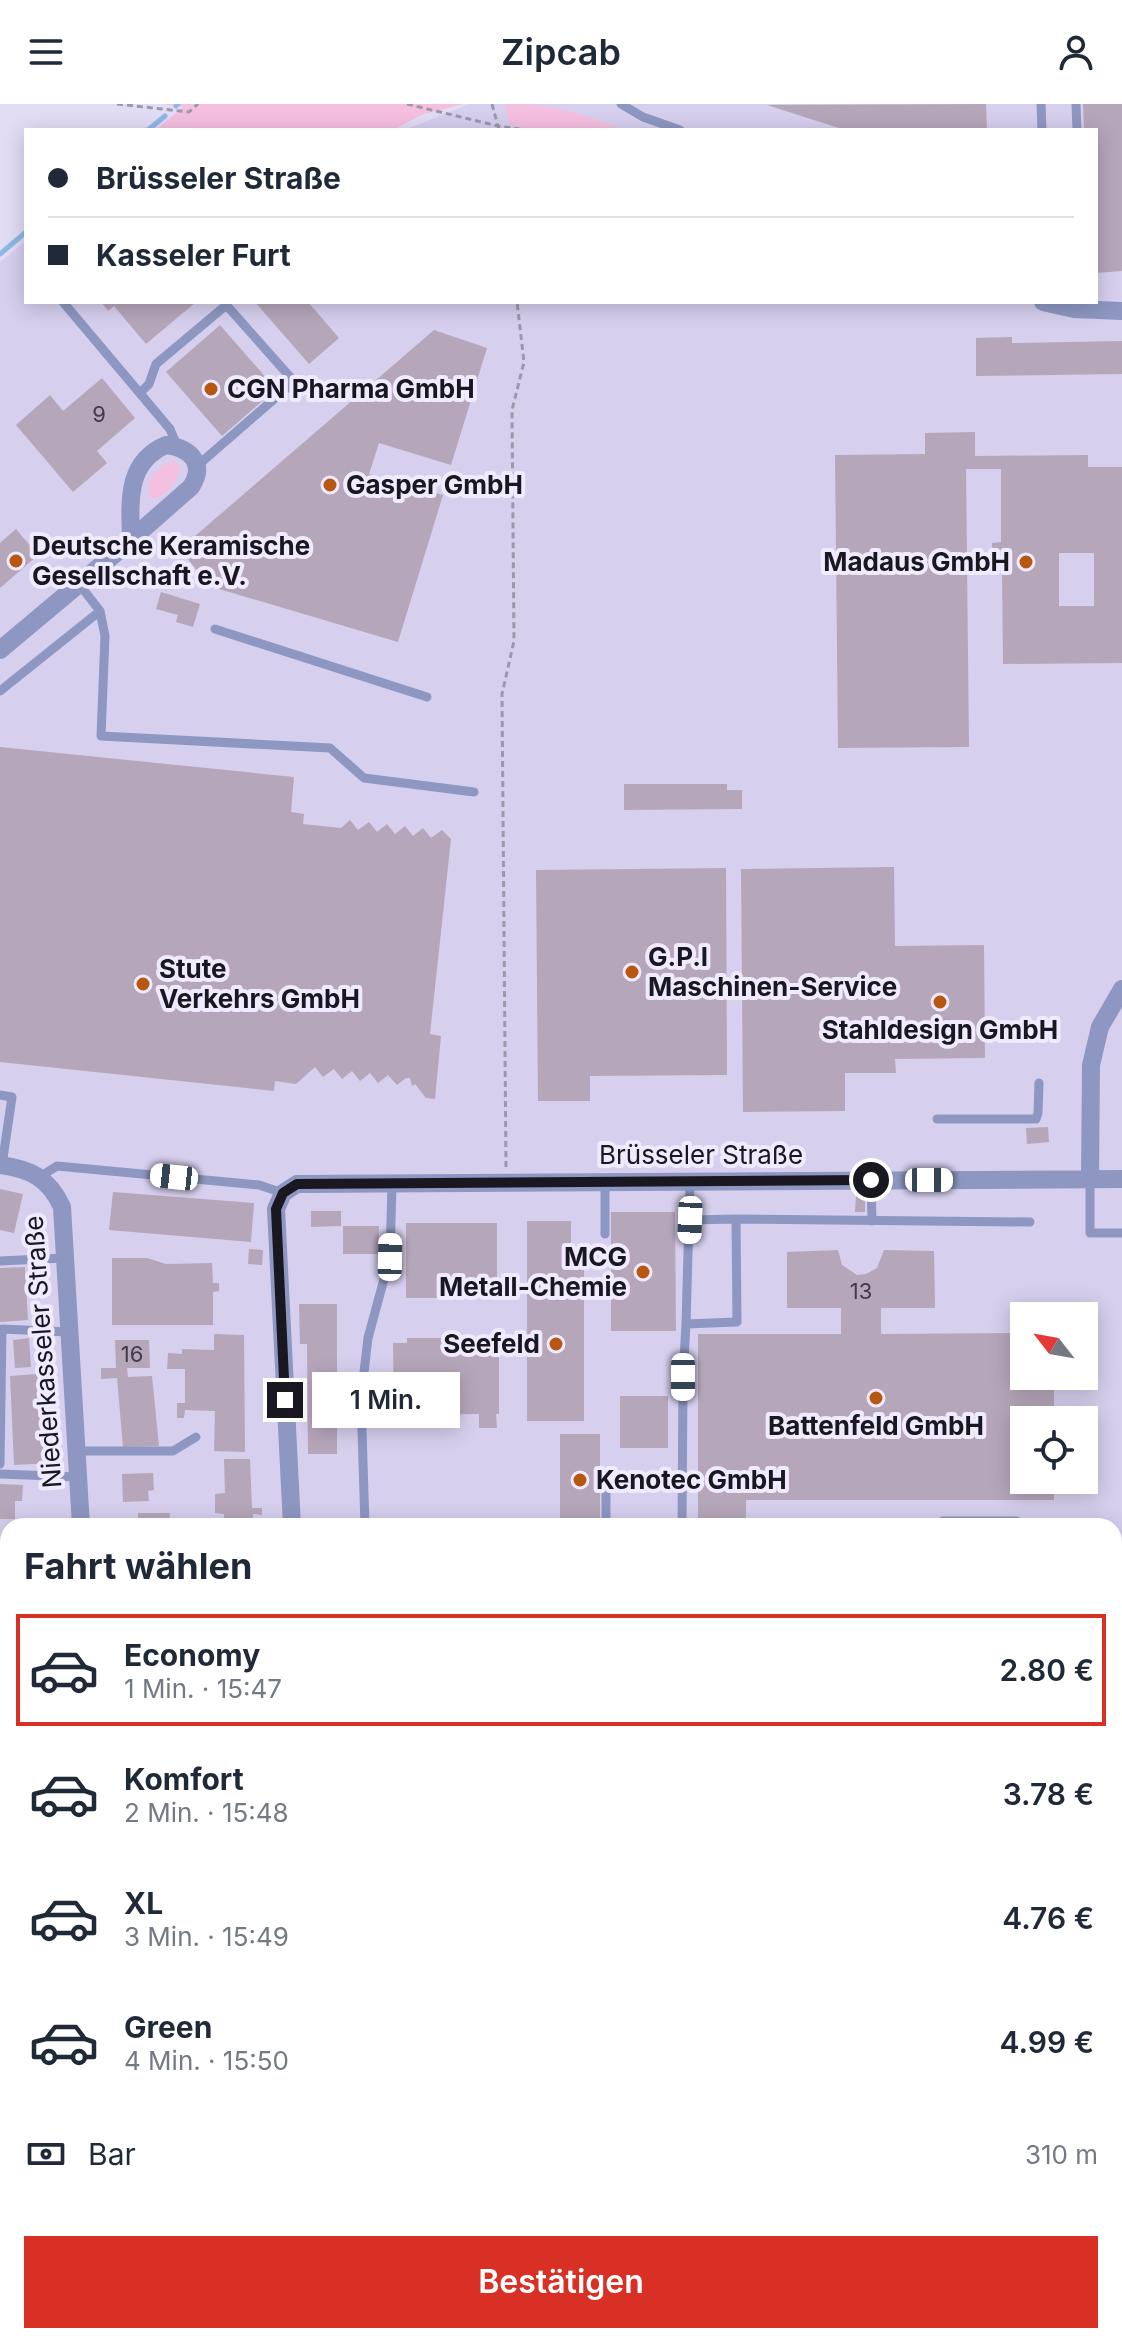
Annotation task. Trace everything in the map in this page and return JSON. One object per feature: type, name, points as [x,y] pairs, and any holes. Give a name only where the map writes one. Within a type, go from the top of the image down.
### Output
[{"type":"street","points":[[1062,304],[1122,311]]},
{"type":"street","points":[[3,640],[78,584],[131,539],[191,487],[198,476],[197,466],[186,451],[166,445],[152,451],[140,462],[130,512],[131,539]]},
{"type":"street","points":[[1090,1179],[1091,1065],[1100,1027],[1122,989]]},
{"type":"street","name":"Niederkasseler Straße","points":[[1,1165],[41,1176],[62,1207],[81,1518]]},
{"type":"street","name":"Brüsseler Straße","points":[[283,1193],[297,1184],[1122,1179]]},
{"type":"street","points":[[283,1193],[276,1209],[292,1518]]},
{"type":"lane","points":[[621,104],[643,117],[674,128]]},
{"type":"lane","points":[[1041,104],[1042,128]]},
{"type":"lane","points":[[1076,104],[1077,128]]},
{"type":"lane","points":[[65,304],[172,432],[177,446]]},
{"type":"lane","points":[[140,393],[149,384],[156,364],[224,307],[229,308],[291,378],[288,387],[197,466]]},
{"type":"lane","points":[[78,584],[100,611],[105,636],[101,736],[330,748],[364,778],[474,792]]},
{"type":"lane","points":[[0,691],[100,611]]},
{"type":"lane","points":[[215,629],[427,697]]},
{"type":"lane","points":[[937,1119],[1036,1119],[1039,1083]]},
{"type":"lane","points":[[0,1095],[12,1097],[1,1165]]},
{"type":"lane","points":[[41,1176],[57,1166],[259,1185],[283,1193]]},
{"type":"lane","points":[[1090,1179],[1090,1233],[1122,1233]]},
{"type":"lane","points":[[871,1180],[872,1221]]},
{"type":"lane","points":[[682,1518],[690,1181]]},
{"type":"lane","points":[[605,1182],[605,1234]]},
{"type":"lane","points":[[365,1518],[361,1398],[368,1338],[390,1257],[392,1184]]},
{"type":"lane","points":[[686,1324],[737,1322],[736,1219]]},
{"type":"lane","points":[[690,1220],[1030,1222]]},
{"type":"lane","points":[[0,1261],[64,1258]]},
{"type":"lane","points":[[0,1464],[1,1328],[68,1332]]},
{"type":"lane","points":[[76,1451],[173,1451],[196,1437]]},
{"type":"lane","points":[[606,1473],[606,1518]]},
{"type":"lane","points":[[0,1474],[78,1477]]},
{"type":"path","points":[[117,104],[189,112],[198,104]]},
{"type":"path","points":[[407,104],[499,128]]},
{"type":"path","points":[[492,104],[499,128]]},
{"type":"path","points":[[506,1183],[502,694],[514,641],[512,410],[524,362],[517,304]]},
{"type":"shaded area","points":[[163,104],[463,104],[421,115],[397,128],[158,128],[183,107]]},
{"type":"shaded area","points":[[470,104],[1122,104],[1122,1518],[0,1518],[0,262],[24,243],[24,304],[1098,304],[1098,128],[409,128]]},
{"type":"shaded area","points":[[505,104],[566,111],[619,128],[523,128],[509,125]]},
{"type":"shaded area","points":[[174,460],[180,467],[173,484],[161,496],[150,499],[149,486],[153,475]]},
{"type":"building","points":[[986,104],[987,128],[839,128],[767,105]]},
{"type":"building","points":[[1083,104],[1122,104],[1122,271],[1098,273],[1098,128],[1084,128]]},
{"type":"building","points":[[103,304],[194,304],[146,344],[114,306],[108,311]]},
{"type":"building","points":[[257,304],[310,304],[339,338],[309,364]]},
{"type":"building","name":"CGN Pharma GmbH","points":[[220,325],[276,389],[222,436],[166,372]]},
{"type":"building","name":"Gasper GmbH","points":[[434,330],[487,348],[451,465],[379,443],[369,474],[443,495],[398,642],[209,586],[180,549]]},
{"type":"building","points":[[1012,337],[1012,343],[1122,341],[1122,374],[976,376],[976,338]]},
{"type":"building","points":[[102,378],[135,418],[97,451],[107,463],[73,492],[16,425],[50,395],[63,411]]},
{"type":"building","points":[[975,432],[975,456],[1088,455],[1088,467],[1122,467],[1122,663],[1003,664],[1002,572],[993,572],[992,543],[1001,542],[1001,469],[966,469],[969,747],[838,748],[835,455],[925,454],[925,433]],"holes":[[[1059,553],[1094,553],[1094,606],[1059,606]]]},
{"type":"building","name":"Deutsche Keramische Gesellschaft e.V.","points":[[16,529],[38,555],[0,588],[0,543]]},
{"type":"building","points":[[161,592],[200,604],[193,627],[176,622],[178,615],[156,609]]},
{"type":"building","name":"Stute Verkehrs GmbH","points":[[0,747],[294,777],[291,812],[304,814],[303,824],[341,828],[350,820],[358,830],[369,822],[377,832],[387,824],[395,834],[405,826],[413,836],[423,828],[431,838],[442,830],[451,839],[430,1034],[441,1036],[435,1099],[426,1098],[415,1084],[412,1086],[410,1078],[397,1085],[388,1075],[378,1083],[370,1073],[360,1081],[352,1071],[342,1079],[334,1069],[323,1077],[315,1067],[296,1084],[275,1081],[274,1091],[0,1062]]},
{"type":"building","points":[[624,784],[727,784],[727,790],[742,790],[742,809],[624,810]]},
{"type":"building","points":[[894,867],[895,946],[984,945],[985,1058],[895,1059],[896,1073],[845,1073],[845,1111],[743,1112],[741,869]]},
{"type":"building","name":"G.P.I Maschinen-Service","points":[[726,868],[727,1075],[590,1076],[590,1101],[538,1101],[536,870]]},
{"type":"building","points":[[1048,1127],[1049,1142],[1027,1144],[1026,1128]]},
{"type":"building","points":[[0,1189],[23,1194],[14,1233],[0,1230]]},
{"type":"building","points":[[113,1192],[254,1203],[251,1242],[109,1230]]},
{"type":"building","points":[[856,1195],[865,1195],[865,1212],[855,1212]]},
{"type":"building","points":[[311,1211],[341,1211],[341,1226],[311,1227]]},
{"type":"building","name":"MCG Metall-Chemie","points":[[611,1212],[675,1212],[676,1331],[611,1331]]},
{"type":"building","name":"Seefeld","points":[[527,1221],[571,1221],[571,1268],[584,1267],[584,1421],[527,1421]]},
{"type":"building","points":[[406,1223],[497,1223],[497,1298],[406,1298]]},
{"type":"building","points":[[343,1226],[379,1226],[378,1254],[343,1254]]},
{"type":"building","points":[[249,1249],[263,1250],[262,1265],[248,1264]]},
{"type":"building","name":"Battenfeld GmbH","points":[[838,1250],[842,1265],[857,1275],[877,1268],[884,1250],[934,1251],[935,1308],[881,1308],[881,1334],[1010,1333],[1010,1390],[1054,1390],[1054,1406],[1010,1406],[1010,1494],[1054,1494],[1054,1500],[746,1500],[746,1518],[698,1518],[698,1334],[841,1334],[841,1308],[787,1308],[787,1252]]},
{"type":"building","points":[[112,1258],[147,1258],[166,1264],[212,1263],[213,1283],[219,1283],[219,1291],[213,1292],[213,1325],[112,1325]]},
{"type":"building","points":[[25,1267],[28,1320],[0,1322],[0,1268]]},
{"type":"building","points":[[299,1304],[337,1304],[337,1454],[308,1454],[307,1344],[300,1344]]},
{"type":"building","points":[[214,1334],[244,1335],[245,1452],[214,1451],[215,1411],[185,1410],[184,1418],[177,1418],[177,1403],[185,1403],[185,1369],[167,1369],[168,1353],[182,1354],[182,1349],[214,1350]]},
{"type":"building","points":[[29,1338],[31,1367],[15,1368],[13,1340]]},
{"type":"building","points":[[407,1338],[499,1338],[497,1428],[479,1428],[479,1414],[394,1415],[393,1343],[407,1343]]},
{"type":"building","points":[[115,1340],[149,1340],[150,1368],[127,1368],[128,1377],[152,1376],[159,1446],[123,1447],[117,1378],[101,1379],[101,1368],[116,1368]]},
{"type":"building","points":[[49,1373],[54,1463],[14,1465],[10,1376]]},
{"type":"building","points":[[620,1396],[668,1396],[668,1448],[620,1448]]},
{"type":"building","name":"Kenotec GmbH","points":[[560,1434],[600,1434],[600,1518],[560,1518]]},
{"type":"building","points":[[224,1459],[250,1459],[252,1508],[262,1508],[262,1515],[224,1518],[224,1514],[215,1513],[215,1494],[225,1493]]},
{"type":"building","points":[[153,1473],[154,1490],[148,1491],[149,1501],[123,1502],[122,1474]]},
{"type":"building","points":[[0,1484],[23,1485],[22,1501],[15,1501],[15,1518],[0,1518]]},
{"type":"building","points":[[138,1513],[170,1513],[170,1518],[138,1518]]},
{"type":"waterway","points":[[150,128],[165,116]]},
{"type":"waterway","points":[[0,254],[24,234]]},
{"type":"place","name":"CGN Pharma GmbH","points":[[211,389]]},
{"type":"place","name":"Gasper GmbH","points":[[330,485]]},
{"type":"place","name":"Deutsche Keramische Gesellschaft e.V.","points":[[16,561]]},
{"type":"place","name":"Madaus GmbH","points":[[1026,562]]},
{"type":"place","name":"G.P.I Maschinen-Service","points":[[632,972]]},
{"type":"place","name":"Stute Verkehrs GmbH","points":[[143,984]]},
{"type":"place","name":"Stahldesign GmbH","points":[[940,1002]]},
{"type":"place","name":"MCG Metall-Chemie","points":[[643,1272]]},
{"type":"place","name":"Seefeld","points":[[556,1344]]},
{"type":"place","name":"Battenfeld GmbH","points":[[876,1398]]},
{"type":"place","name":"Kenotec GmbH","points":[[580,1480]]},
{"type":"route","points":[[285,1400],[276,1209],[283,1193],[297,1184],[871,1180]]}]
